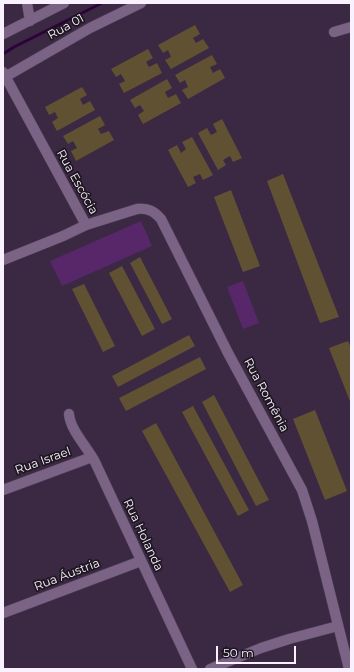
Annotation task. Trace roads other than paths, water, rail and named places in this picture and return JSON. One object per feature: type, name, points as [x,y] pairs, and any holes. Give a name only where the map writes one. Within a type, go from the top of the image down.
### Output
[{"type":"street","points":[[28,3],[30,21]]},
{"type":"street","points":[[3,34],[64,3]]},
{"type":"street","name":"Rua 01","points":[[4,74],[90,28],[141,3]]},
{"type":"street","points":[[334,32],[351,27]]},
{"type":"street","name":"Rua Escócia","points":[[3,260],[86,225],[4,74]]},
{"type":"street","name":"Rua Romênia","points":[[86,225],[144,208],[156,213],[161,219],[228,352],[302,490],[312,521],[349,669]]},
{"type":"street","name":"Rua Holanda","points":[[69,414],[72,426],[92,457],[192,669]]},
{"type":"street","name":"Rua Israel","points":[[3,490],[92,457]]},
{"type":"street","name":"Rua Áustria","points":[[3,613],[141,561]]},
{"type":"street","points":[[210,669],[261,648],[338,626]]},
{"type":"waterway","points":[[3,54],[102,3]]}]
